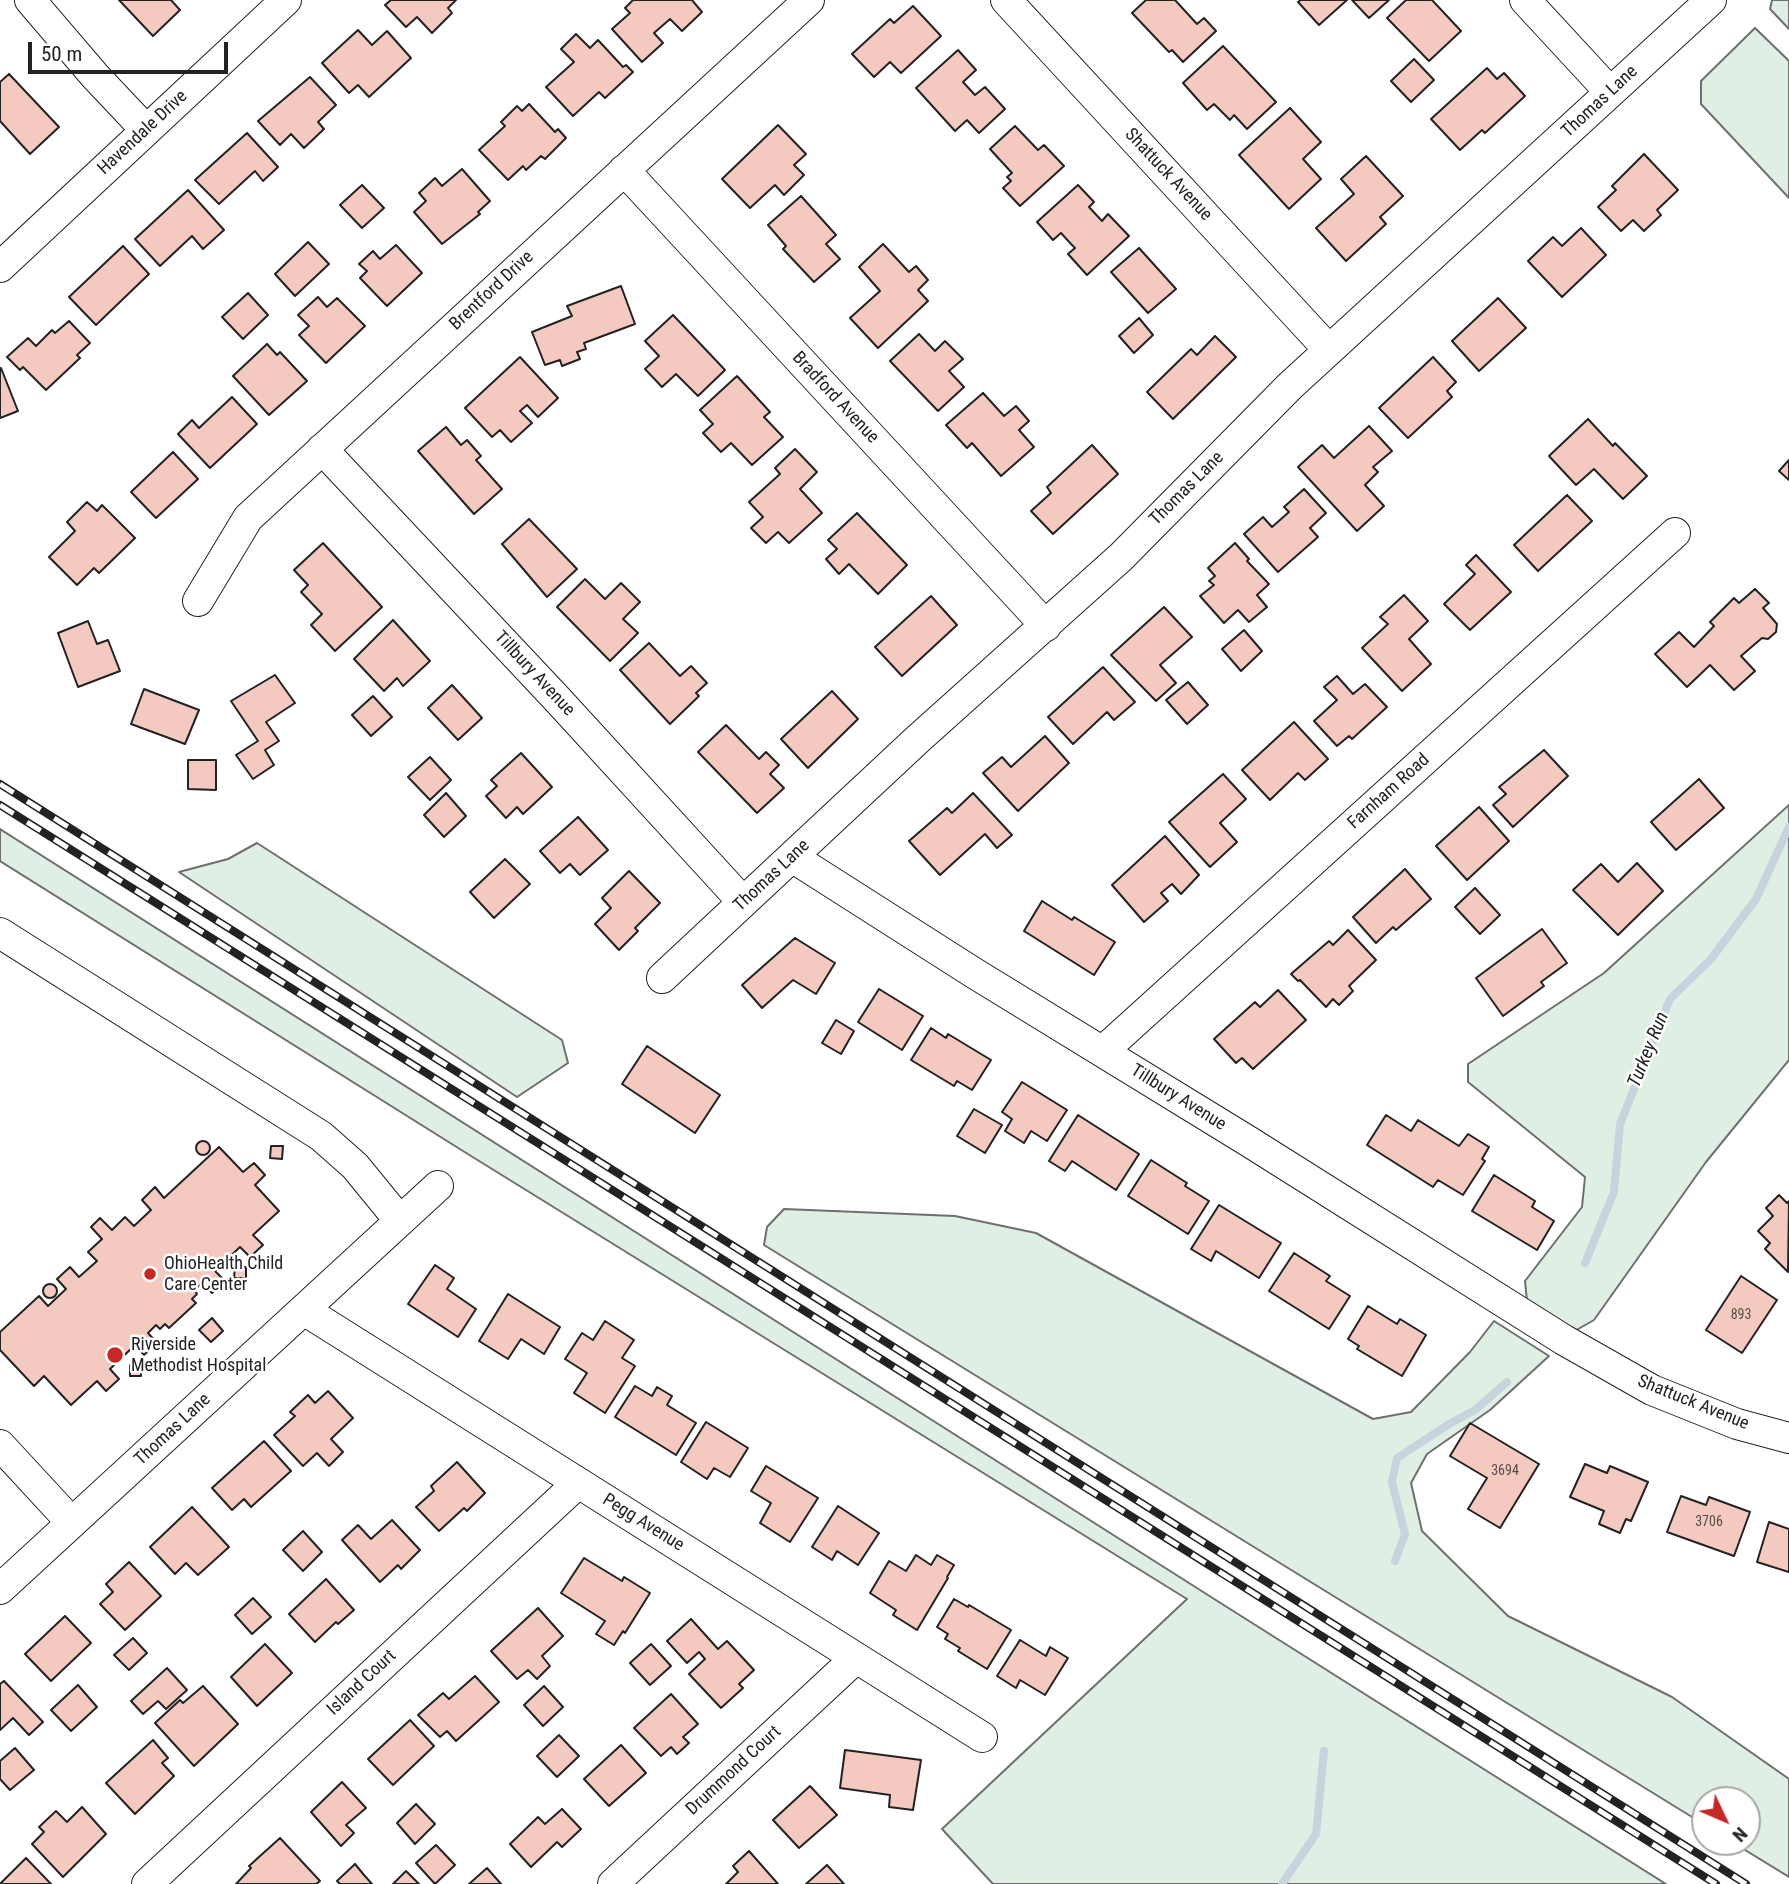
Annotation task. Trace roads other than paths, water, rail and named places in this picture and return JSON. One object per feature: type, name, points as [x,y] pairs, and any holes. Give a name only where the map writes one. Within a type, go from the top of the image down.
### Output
[{"type":"street","points":[[30,0],[95,76],[146,130]]},
{"type":"street","name":"Havendale Drive","points":[[0,267],[286,0]]},
{"type":"street","name":"Brentford Drive","points":[[198,601],[248,518],[808,0]]},
{"type":"street","name":"Shattuck Avenue","points":[[1006,0],[1329,350]]},
{"type":"street","points":[[1525,0],[1610,92]]},
{"type":"street","name":"Thomas Lane","points":[[662,978],[908,748],[1121,557],[1290,386],[1711,0]]},
{"type":"street","name":"Bradford Avenue","points":[[624,170],[1046,626]]},
{"type":"street","name":"Tillbury Avenue","points":[[322,449],[743,902]]},
{"type":"street","name":"Farnham Road","points":[[1103,1051],[1675,534]]},
{"type":"street","name":"Tillbury Avenue","points":[[792,858],[1564,1340]]},
{"type":"street","points":[[0,933],[321,1136],[355,1167],[400,1221]]},
{"type":"street","name":"Thomas Lane","points":[[0,1590],[438,1186]]},
{"type":"street","name":"Pegg Avenue","points":[[304,1310],[982,1737]]},
{"type":"street","name":"Shattuck Avenue","points":[[1564,1340],[1651,1390],[1737,1424],[1789,1438]]},
{"type":"street","points":[[0,1446],[72,1523]]},
{"type":"street","name":"Island Court","points":[[147,1884],[578,1483]]},
{"type":"street","name":"Drummond Court","points":[[613,1884],[856,1658]]},
{"type":"waterway","name":"Turkey Run","points":[[1585,1263],[1614,1192],[1620,1124],[1670,999],[1711,959],[1756,899],[1789,827]]},
{"type":"waterway","name":"Turkey Run","points":[[1395,1561],[1405,1534],[1392,1482],[1397,1458],[1475,1410],[1507,1382]]},
{"type":"waterway","name":"Turkey Run","points":[[1282,1884],[1316,1834],[1324,1751]]},
{"type":"railway","points":[[0,784],[1746,1884]]},
{"type":"railway","points":[[0,805],[1716,1884]]},
{"type":"place","name":"OhioHealth Child Care Center","points":[[150,1274]]},
{"type":"place","name":"Riverside Methodist Hospital","points":[[115,1355]]}]
